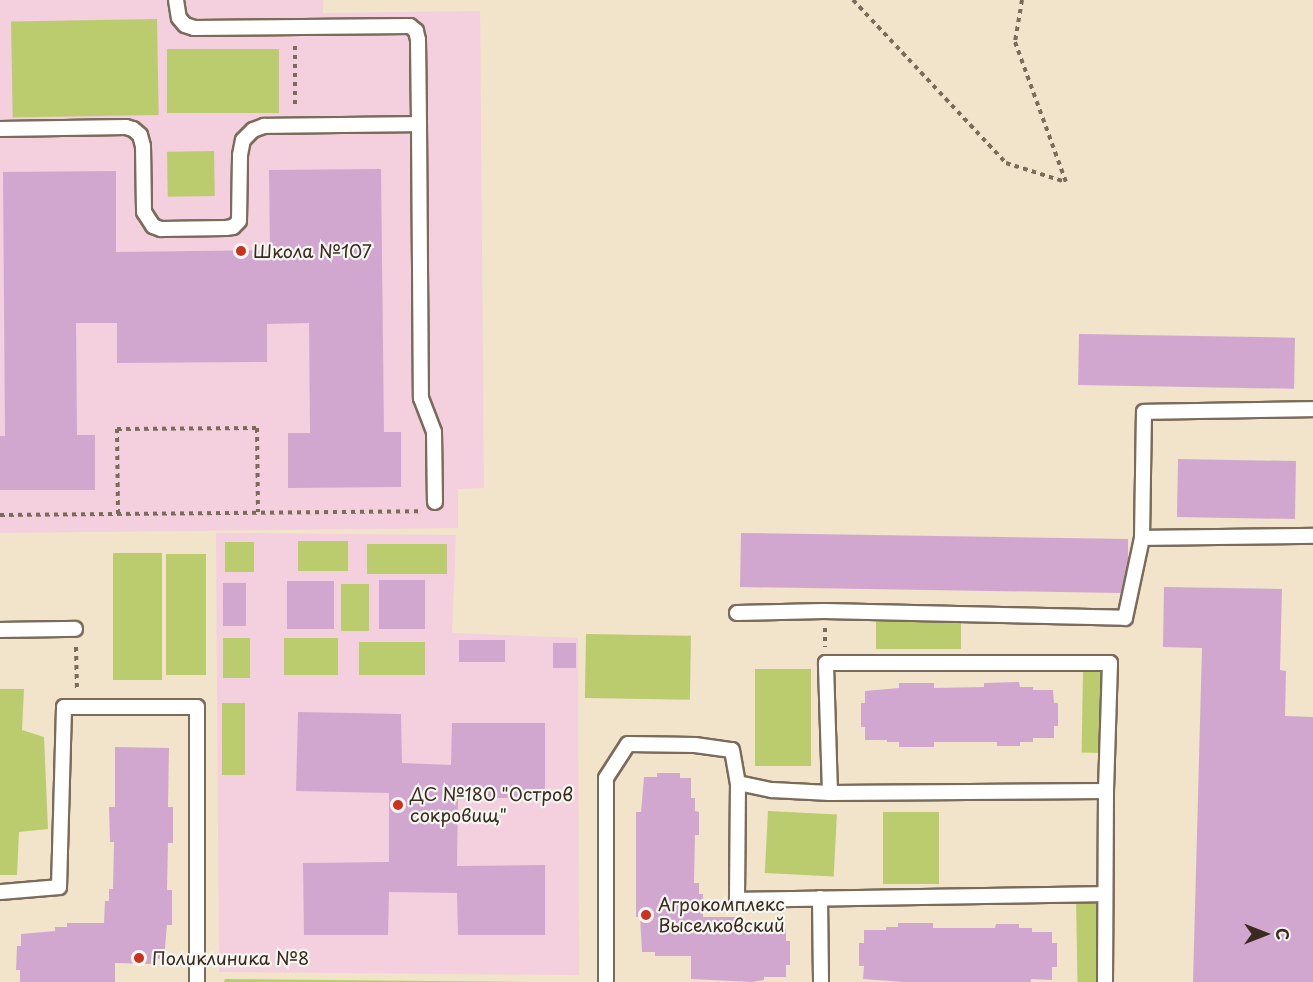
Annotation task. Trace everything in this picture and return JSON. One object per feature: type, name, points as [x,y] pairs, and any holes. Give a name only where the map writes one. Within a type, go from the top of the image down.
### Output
[{"type":"lane","points":[[176,0],[179,18],[185,25],[194,28],[410,26],[416,31],[418,40],[421,398],[434,432],[435,502]]},
{"type":"lane","points":[[0,129],[126,127],[133,129],[140,135],[143,146],[144,212],[153,226],[161,229],[226,228],[233,227],[239,221],[241,214],[240,155],[243,140],[253,130],[264,126],[419,124]]},
{"type":"lane","points":[[737,613],[824,611],[1125,618],[1142,538],[1144,412],[1313,410]]},
{"type":"lane","points":[[1142,538],[1313,536]]},
{"type":"lane","points":[[0,630],[75,628]]},
{"type":"lane","points":[[830,794],[826,663],[1110,663],[1106,791],[1105,982]]},
{"type":"lane","points":[[0,892],[59,886],[64,707],[197,707],[197,982]]},
{"type":"lane","points":[[606,982],[606,778],[628,744],[695,745],[732,750],[738,783],[737,900],[1105,894]]},
{"type":"lane","points":[[738,783],[772,790],[830,794],[1106,791]]},
{"type":"lane","points":[[820,898],[821,982]]},
{"type":"path","points":[[853,0],[1006,163],[1066,182],[1015,42],[1022,0]]},
{"type":"path","points":[[295,27],[296,126]]},
{"type":"path","points":[[118,514],[117,429],[257,428],[258,512]]},
{"type":"path","points":[[0,515],[435,510],[435,502]]},
{"type":"path","points":[[824,611],[826,663]]},
{"type":"path","points":[[75,628],[77,707]]},
{"type":"shaded area","name":"Школа №107","points":[[0,0],[323,0],[323,13],[480,11],[484,488],[458,489],[458,528],[0,533]]},
{"type":"shaded area","name":"ДС №180 \"Остров сокровищ\"","points":[[216,533],[456,535],[452,633],[578,638],[579,975],[219,972]]},
{"type":"green space","points":[[157,19],[159,115],[13,118],[11,22]]},
{"type":"green space","points":[[167,49],[279,49],[279,113],[167,113]]},
{"type":"green space","points":[[214,151],[215,196],[168,197],[167,152]]},
{"type":"green space","points":[[298,541],[348,541],[348,571],[298,571]]},
{"type":"green space","points":[[225,542],[254,542],[254,572],[225,572]]},
{"type":"green space","points":[[367,544],[447,544],[447,574],[367,574]]},
{"type":"green space","points":[[113,553],[162,553],[162,680],[113,680]]},
{"type":"green space","points":[[166,554],[206,554],[206,675],[166,675]]},
{"type":"green space","points":[[341,584],[369,584],[369,631],[341,631]]},
{"type":"green space","points":[[876,622],[961,622],[961,649],[876,649]]},
{"type":"green space","points":[[586,634],[691,636],[690,700],[585,698]]},
{"type":"green space","points":[[223,638],[250,638],[250,678],[223,678]]},
{"type":"green space","points":[[284,638],[338,638],[338,675],[284,675]]},
{"type":"green space","points":[[359,642],[425,642],[425,675],[359,675]]},
{"type":"green space","points":[[755,669],[811,669],[811,766],[755,766]]},
{"type":"green space","points":[[1083,671],[1105,671],[1104,753],[1082,753]]},
{"type":"green space","points":[[0,689],[24,689],[22,730],[44,737],[48,829],[19,832],[17,875],[0,875]]},
{"type":"green space","points":[[222,703],[245,703],[245,775],[222,775]]},
{"type":"green space","points":[[768,811],[837,815],[834,877],[765,873]]},
{"type":"green space","points":[[883,812],[939,812],[939,884],[883,884]]},
{"type":"green space","points":[[1076,896],[1101,896],[1103,982],[1077,982]]},
{"type":"green space","points":[[225,979],[531,982],[224,982]]},
{"type":"building","points":[[381,169],[384,432],[401,432],[401,487],[288,488],[288,433],[310,433],[309,323],[267,324],[267,362],[117,363],[117,323],[76,323],[77,435],[95,435],[95,490],[0,490],[0,436],[5,436],[3,172],[116,171],[116,252],[270,250],[269,170]]},
{"type":"building","points":[[1079,334],[1295,338],[1294,389],[1078,385]]},
{"type":"building","points":[[1178,459],[1296,461],[1295,519],[1177,517]]},
{"type":"building","points":[[741,533],[1128,539],[1128,562],[1121,593],[740,587]]},
{"type":"building","points":[[379,580],[425,580],[425,629],[379,629]]},
{"type":"building","points":[[287,581],[334,581],[334,629],[287,629]]},
{"type":"building","points":[[223,583],[246,583],[246,626],[223,626]]},
{"type":"building","points":[[1164,587],[1282,589],[1280,670],[1286,671],[1285,716],[1313,717],[1313,982],[1193,982],[1202,648],[1163,647]]},
{"type":"building","points":[[459,640],[505,640],[505,662],[459,662]]},
{"type":"building","points":[[553,643],[576,643],[576,668],[553,668]]},
{"type":"building","points":[[1019,682],[1020,687],[1033,687],[1033,690],[1053,690],[1054,703],[1058,703],[1058,726],[1054,726],[1054,738],[1033,738],[1033,742],[1020,742],[1020,746],[997,746],[997,742],[934,742],[934,747],[899,747],[899,742],[865,740],[865,727],[861,727],[861,703],[865,703],[865,691],[899,688],[899,683],[934,683],[934,688],[984,687],[984,683]]},
{"type":"building","points":[[298,712],[401,714],[402,763],[451,765],[452,723],[545,723],[545,797],[458,799],[457,866],[545,865],[545,935],[458,935],[457,893],[389,892],[388,935],[304,935],[303,863],[389,862],[389,793],[296,791]]},
{"type":"building","points":[[115,747],[169,748],[168,807],[173,807],[173,843],[168,843],[167,890],[172,890],[172,925],[167,925],[164,959],[151,959],[151,964],[115,963],[115,982],[20,982],[20,970],[16,970],[17,946],[21,946],[21,934],[55,931],[55,927],[67,927],[67,923],[104,923],[105,901],[109,901],[109,889],[113,889],[114,842],[110,842],[109,807],[115,807]]},
{"type":"building","points":[[657,773],[680,773],[680,778],[691,778],[691,798],[695,798],[695,811],[699,812],[699,835],[695,835],[694,883],[699,883],[699,894],[703,894],[703,917],[740,917],[740,921],[752,921],[752,926],[786,929],[786,941],[790,941],[790,965],[786,965],[786,977],[764,977],[764,980],[752,982],[691,979],[691,956],[655,956],[655,952],[642,952],[640,917],[636,917],[636,812],[641,812],[644,777],[657,777]]},
{"type":"building","points":[[898,923],[933,923],[933,928],[995,928],[996,924],[1019,924],[1019,928],[1032,928],[1032,932],[1052,932],[1052,943],[1057,943],[1057,967],[1052,967],[1052,980],[1031,979],[1031,982],[904,982],[863,979],[864,966],[859,966],[859,943],[864,943],[864,930],[886,930],[886,927],[898,927]]},
{"type":"place","name":"Школа №107","points":[[241,251]]},
{"type":"place","name":"ДС №180 \"Остров сокровищ\"","points":[[398,805]]},
{"type":"place","name":"Агрокомплекс Выселковский","points":[[646,915]]},
{"type":"place","name":"Поликлиника №8","points":[[139,958]]}]
